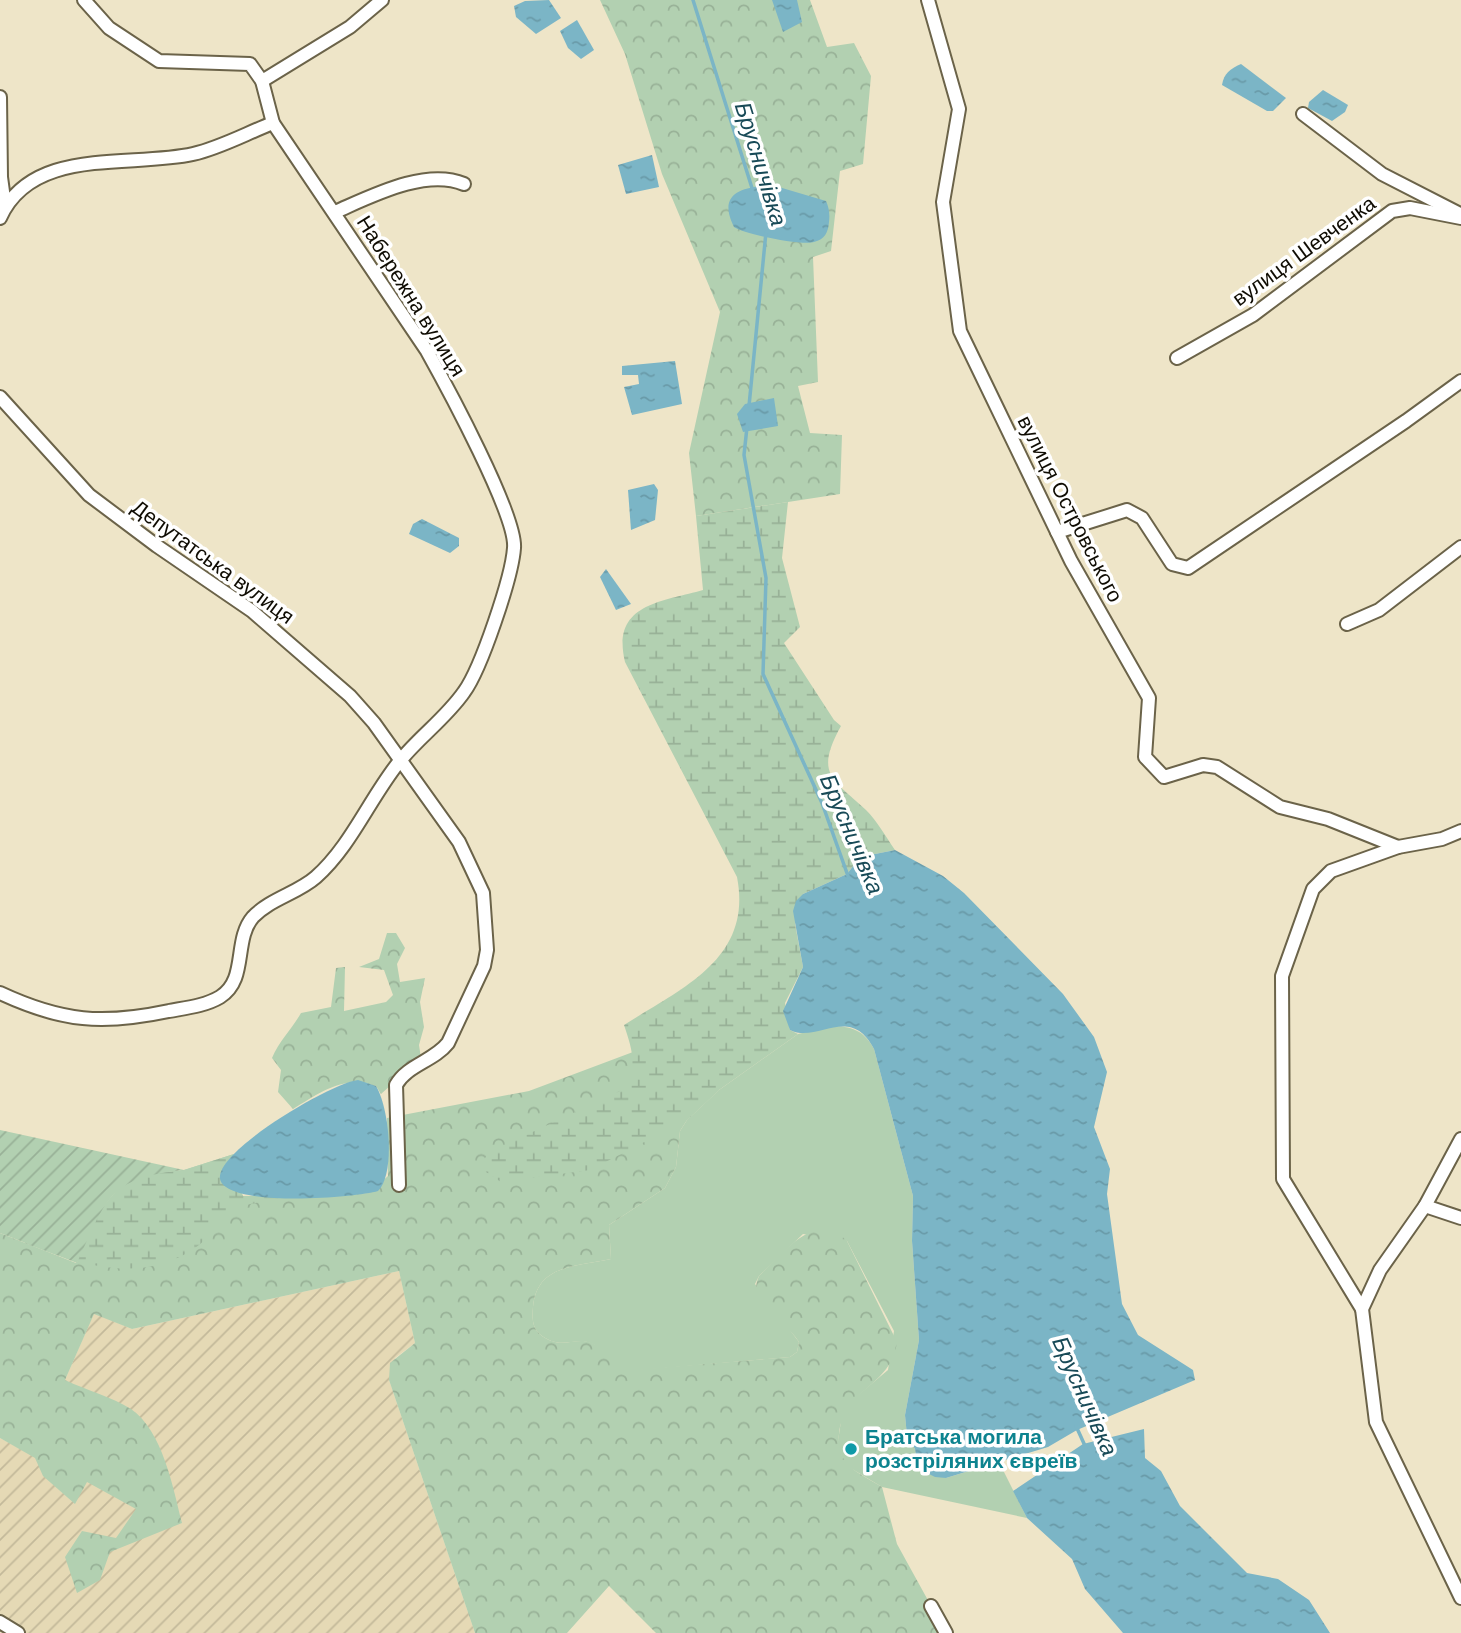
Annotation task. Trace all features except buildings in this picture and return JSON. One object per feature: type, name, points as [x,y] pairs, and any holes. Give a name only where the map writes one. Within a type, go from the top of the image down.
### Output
[{"type":"street","points":[[3,212],[15,193],[30,181],[77,166],[194,154],[273,123],[262,81],[255,69],[243,62],[176,64],[151,57],[109,28],[84,0]]},
{"type":"street","points":[[262,81],[350,27],[382,0]]},
{"type":"street","name":"вулиця Островського","points":[[929,0],[959,109],[943,202],[960,331],[1057,532],[1149,698],[1144,757],[1164,777],[1203,765],[1217,766],[1280,807],[1328,819],[1398,847]]},
{"type":"street","points":[[0,97],[3,212]]},
{"type":"street","points":[[1303,114],[1382,174],[1461,216]]},
{"type":"street","name":"Набережна вулиця","points":[[273,123],[427,351],[510,519],[514,548],[507,579],[469,685],[400,761]]},
{"type":"street","points":[[335,212],[384,191],[446,177],[464,184]]},
{"type":"street","name":"вулиця Шевченка","points":[[1177,358],[1253,315],[1392,211],[1410,208],[1461,216]]},
{"type":"street","points":[[1057,532],[1127,510],[1142,518],[1172,564],[1188,568],[1461,381]]},
{"type":"street","name":"Депутатська вулиця","points":[[0,397],[89,495],[157,546],[228,593],[294,645],[364,711],[471,863],[483,893],[488,942],[484,966],[449,1043],[441,1052],[407,1072],[396,1085],[399,1185]]},
{"type":"street","points":[[1348,624],[1379,610],[1461,547]]},
{"type":"street","points":[[0,993],[42,1011],[85,1021],[141,1017],[208,1003],[221,997],[235,979],[245,932],[251,920],[263,909],[307,884],[325,868],[400,761]]},
{"type":"street","points":[[1461,831],[1442,839],[1398,847],[1331,871],[1313,889],[1282,976],[1283,1179],[1362,1308],[1376,1422],[1461,1598]]},
{"type":"street","points":[[1362,1308],[1380,1270],[1425,1206],[1461,1139]]},
{"type":"street","points":[[1425,1206],[1461,1218]]},
{"type":"street","points":[[931,1606],[946,1633]]},
{"type":"street","points":[[0,1622],[13,1632]]},
{"type":"shaded area","points":[[399,1271],[415,1343],[395,1358],[389,1380],[475,1633],[18,1633],[0,1622],[0,1438],[19,1448],[65,1380],[94,1313],[132,1329]]},
{"type":"green space","points":[[600,0],[810,0],[827,47],[854,43],[871,76],[863,164],[840,171],[831,251],[813,257],[818,382],[798,386],[810,433],[842,435],[840,494],[696,516],[689,453],[720,312],[662,174],[625,54]]},
{"type":"green space","points":[[788,502],[782,558],[800,627],[784,643],[834,720],[841,726],[829,755],[831,775],[836,783],[870,814],[895,850],[860,857],[847,874],[803,894],[795,924],[803,967],[785,1003],[790,1030],[798,1034],[719,1090],[687,1120],[590,1170],[501,1182],[486,1172],[484,1160],[488,1153],[620,1091],[632,1068],[632,1051],[624,1025],[689,984],[708,968],[724,950],[734,930],[739,905],[737,877],[625,662],[623,643],[625,628],[632,617],[643,609],[703,590],[696,516]]},
{"type":"green space","points":[[387,933],[396,933],[405,948],[397,964],[400,982],[425,978],[420,1002],[424,1027],[419,1045],[421,1058],[381,1094],[376,1086],[364,1083],[343,1084],[323,1091],[293,1109],[278,1092],[281,1070],[272,1058],[275,1052],[301,1013],[331,1007],[336,968],[345,967],[344,1011],[386,1002],[393,995],[384,970],[359,967],[379,959]]},
{"type":"green space","points":[[831,1026],[856,1030],[866,1037],[874,1049],[913,1196],[912,1241],[919,1340],[905,1415],[907,1436],[915,1449],[917,1463],[946,1478],[999,1462],[1027,1518],[882,1487],[847,1466],[837,1448],[842,1414],[850,1402],[888,1370],[894,1331],[847,1241],[803,1234],[759,1276],[755,1284],[799,1342],[797,1352],[790,1357],[618,1372],[596,1346],[579,1341],[553,1341],[542,1336],[534,1327],[533,1307],[542,1282],[550,1275],[572,1266],[611,1259],[609,1225],[665,1188],[676,1167],[680,1131],[687,1120],[719,1090],[798,1034]]},
{"type":"green space","points":[[633,1052],[719,1090],[687,1120],[680,1131],[676,1167],[665,1188],[609,1225],[611,1259],[560,1270],[542,1282],[533,1307],[534,1327],[542,1336],[553,1341],[588,1342],[597,1346],[619,1371],[790,1357],[797,1352],[799,1342],[762,1305],[756,1287],[759,1276],[800,1238],[823,1229],[835,1232],[847,1241],[897,1342],[886,1369],[849,1407],[839,1434],[841,1453],[850,1467],[882,1487],[897,1544],[946,1633],[656,1633],[609,1586],[567,1633],[475,1633],[389,1380],[390,1363],[415,1343],[399,1271],[132,1329],[94,1314],[65,1380],[124,1405],[142,1419],[151,1431],[165,1461],[182,1523],[110,1552],[100,1580],[77,1593],[65,1557],[82,1531],[116,1538],[136,1509],[87,1482],[75,1504],[43,1476],[35,1458],[0,1438],[0,1233],[76,1263],[148,1174],[184,1170],[234,1154],[224,1162],[243,1196],[369,1193],[388,1176],[387,1118],[529,1091]]},
{"type":"green space","points":[[0,1130],[184,1170],[139,1179],[124,1186],[104,1208],[77,1263],[0,1233]]},
{"type":"green space","points":[[234,1154],[228,1164],[243,1196],[313,1196],[261,1202],[233,1210],[195,1248],[153,1266],[110,1268],[89,1264],[46,1251],[25,1243],[23,1239],[104,1205],[118,1189],[131,1180],[148,1174],[184,1170]]},
{"type":"water","points":[[549,0],[561,18],[536,34],[516,17],[514,6],[525,1]]},
{"type":"water","points":[[772,0],[797,0],[802,22],[783,32]]},
{"type":"water","points":[[577,20],[594,50],[581,59],[568,48],[560,31]]},
{"type":"water","points":[[1241,64],[1286,98],[1273,111],[1267,111],[1222,85],[1228,72]]},
{"type":"water","points":[[1323,90],[1348,105],[1345,112],[1332,121],[1308,108],[1309,102]]},
{"type":"water","points":[[652,155],[659,187],[626,194],[618,165]]},
{"type":"water","points":[[772,185],[826,201],[829,219],[825,235],[818,241],[808,243],[760,236],[734,227],[729,215],[731,198],[736,193],[752,187]]},
{"type":"water","points":[[675,361],[682,404],[632,415],[624,387],[639,384],[638,375],[622,375],[622,366]]},
{"type":"water","points":[[774,398],[778,426],[743,432],[737,414],[745,404]]},
{"type":"water","points":[[654,484],[658,490],[655,520],[631,530],[628,490]]},
{"type":"water","points":[[422,519],[459,538],[459,546],[450,553],[409,534],[413,524]]},
{"type":"water","points":[[606,569],[631,604],[616,610],[600,577]]},
{"type":"water","points":[[895,850],[943,876],[964,893],[1063,994],[1094,1037],[1107,1072],[1094,1127],[1110,1169],[1107,1194],[1122,1304],[1138,1335],[1193,1370],[1195,1380],[1077,1430],[1048,1447],[946,1478],[925,1472],[917,1462],[915,1449],[907,1436],[905,1415],[919,1340],[912,1241],[913,1196],[874,1049],[865,1036],[844,1026],[801,1033],[790,1030],[783,1011],[803,967],[793,911],[796,901],[803,894],[847,874],[860,857]]},
{"type":"water","points":[[358,1080],[376,1086],[387,1124],[387,1170],[378,1191],[319,1198],[267,1197],[244,1194],[228,1188],[220,1179],[223,1167],[254,1136],[301,1105]]},
{"type":"water","points":[[1144,1429],[1145,1458],[1161,1471],[1180,1506],[1247,1573],[1278,1579],[1309,1600],[1330,1633],[1123,1633],[1085,1589],[1072,1559],[1027,1518],[1013,1491],[1083,1444]]},
{"type":"waterway","name":"Брусничівка","points":[[693,0],[752,188]]},
{"type":"waterway","name":"Брусничівка","points":[[749,406],[766,232]]},
{"type":"waterway","name":"Брусничівка","points":[[747,427],[744,455],[766,578],[763,674],[822,803],[848,876]]},
{"type":"waterway","name":"Брусничівка","points":[[1076,1426],[1086,1448]]},
{"type":"place","name":"Братська могила розстріляних євреїв","points":[[851,1449]]}]
